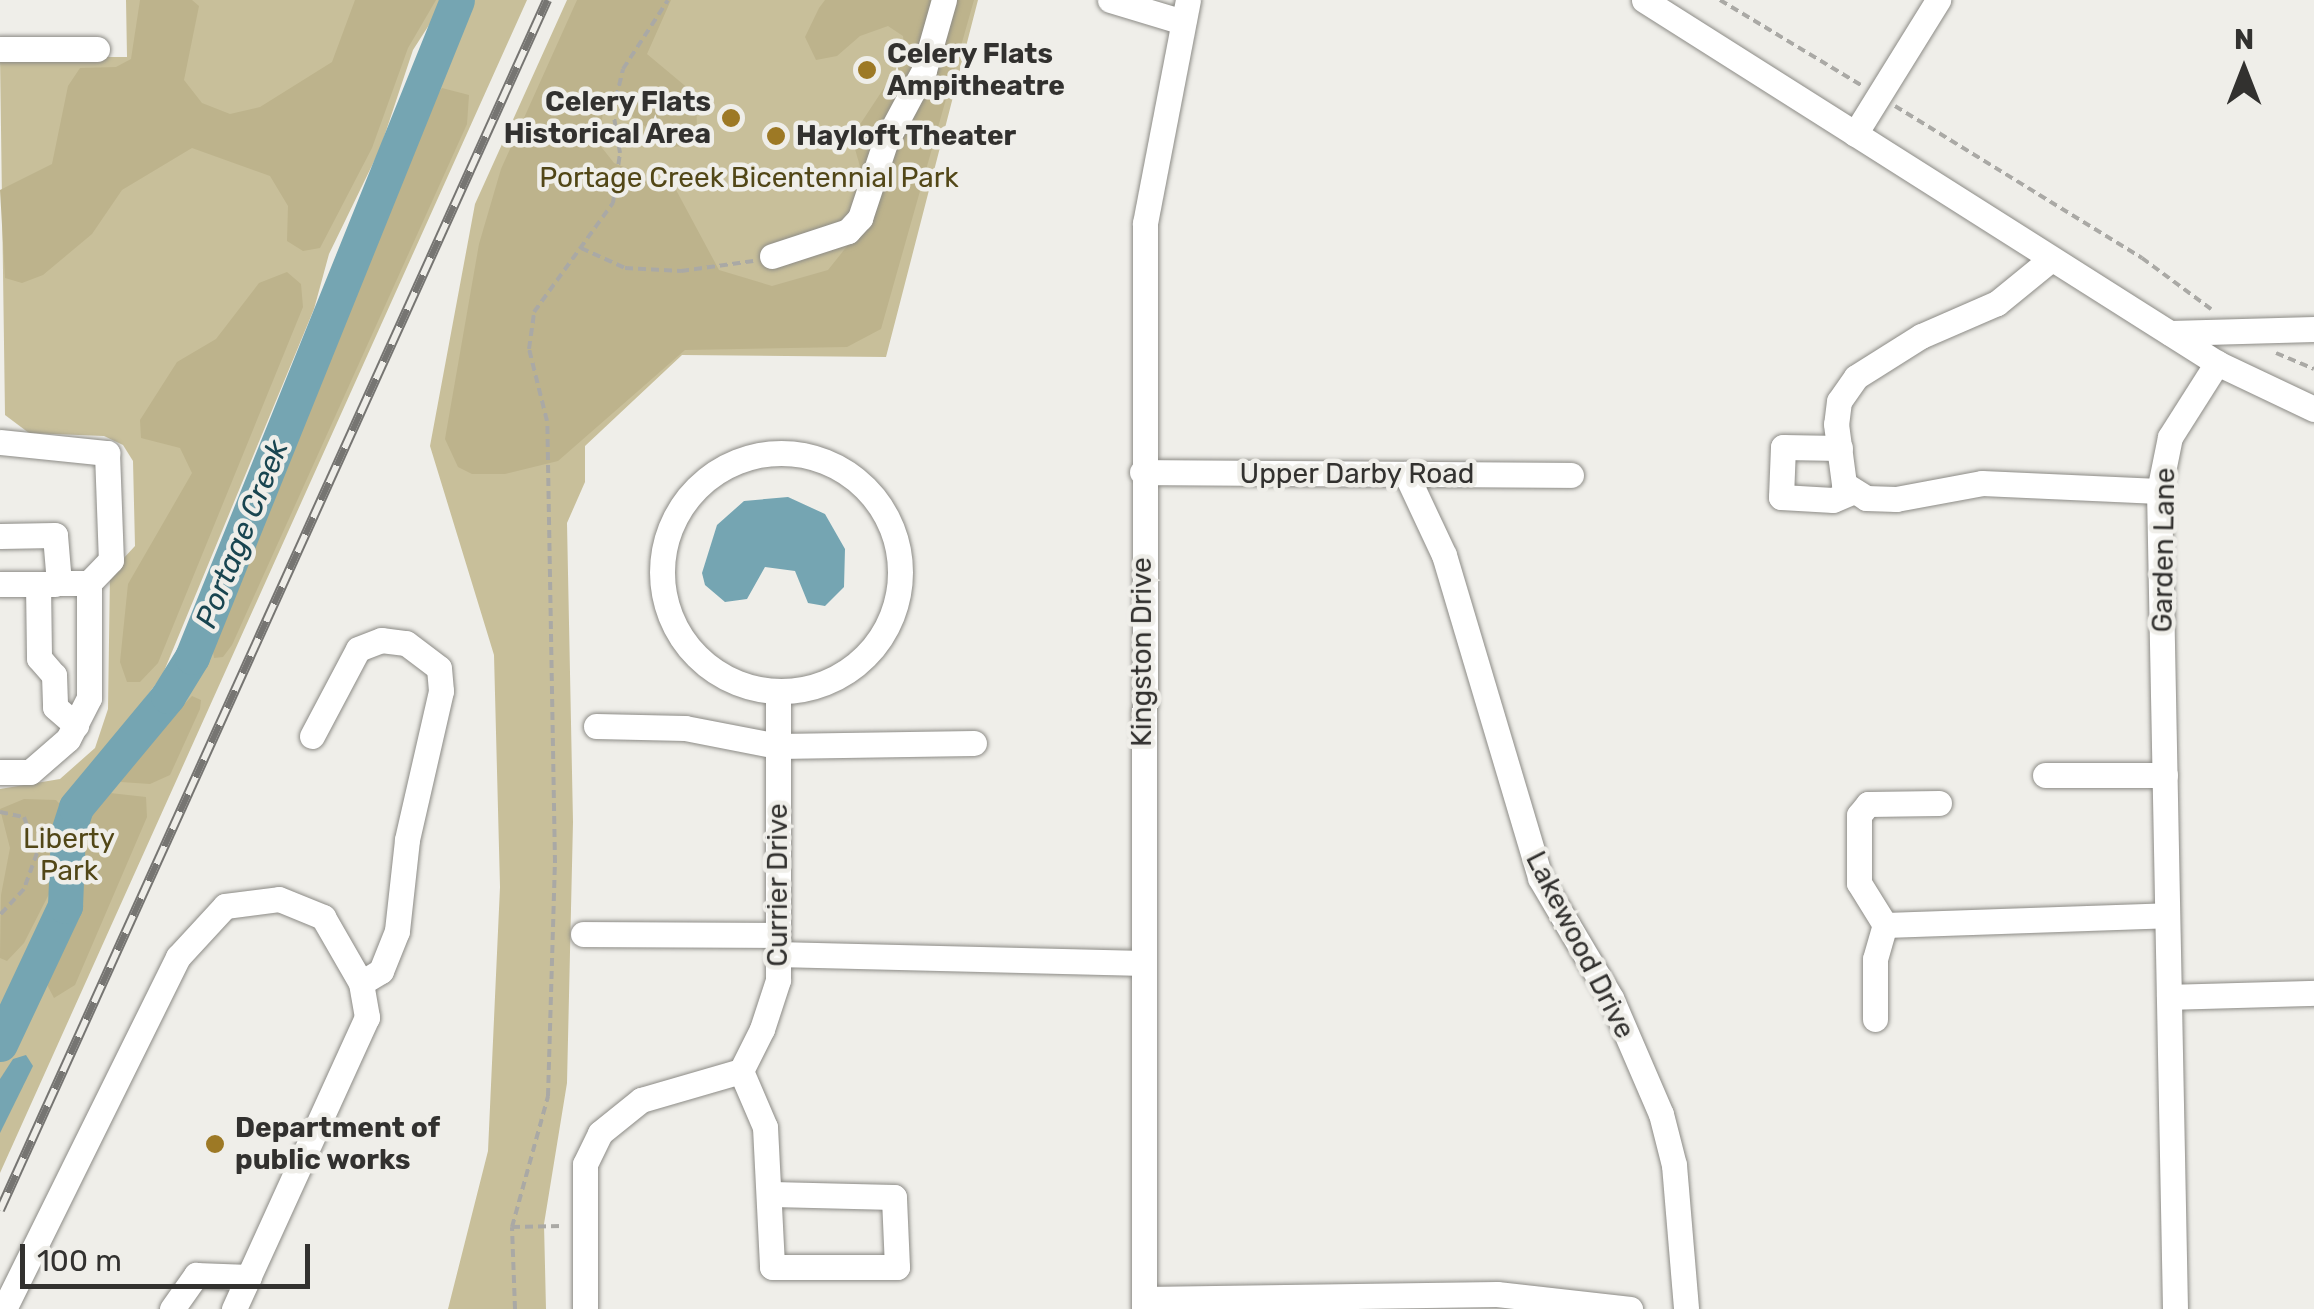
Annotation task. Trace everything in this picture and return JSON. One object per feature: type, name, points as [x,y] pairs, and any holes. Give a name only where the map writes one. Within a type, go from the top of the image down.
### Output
[{"type":"street","points":[[772,256],[848,231],[860,218],[885,143],[924,70],[944,0]]},
{"type":"street","points":[[1110,0],[1185,11]]},
{"type":"street","points":[[1644,0],[2217,363],[2314,409]]},
{"type":"street","points":[[1855,134],[1938,0]]},
{"type":"street","name":"Kingston Drive","points":[[1144,1304],[1144,224],[1185,11]]},
{"type":"street","points":[[0,50],[97,49]]},
{"type":"street","points":[[1852,492],[1844,484],[1839,400],[1856,378],[1921,336],[1997,303],[2051,260]]},
{"type":"street","points":[[2170,334],[2314,328]]},
{"type":"street","name":"Garden Lane","points":[[2175,1309],[2160,491],[2170,436],[2217,363]]},
{"type":"street","points":[[0,442],[107,453],[111,560],[90,583],[89,698],[76,724],[30,772],[0,772]]},
{"type":"street","points":[[1840,448],[1783,447],[1781,497],[1833,500],[1852,492],[1896,499],[1982,483],[2160,491]]},
{"type":"street","points":[[774,453],[814,457],[850,474],[878,502],[896,537],[902,577],[894,615],[874,649],[844,675],[807,690],[778,691],[730,681],[698,658],[674,627],[662,590],[663,550],[677,513],[702,482],[736,461],[774,453]]},
{"type":"street","name":"Upper Darby Road","points":[[1142,472],[1572,475]]},
{"type":"street","name":"Lakewood Drive","points":[[1406,474],[1444,555],[1540,878],[1610,998],[1661,1114],[1674,1165],[1686,1309]]},
{"type":"street","points":[[0,536],[55,535],[39,658],[54,676],[54,706],[76,724]]},
{"type":"street","points":[[0,584],[90,583]]},
{"type":"street","points":[[312,736],[358,649],[380,640],[406,643],[439,668],[441,692],[407,840],[397,930],[381,971],[361,983]]},
{"type":"street","name":"Currier Drive","points":[[741,1071],[762,1029],[778,980],[778,691]]},
{"type":"street","points":[[596,726],[685,728],[778,746],[974,743]]},
{"type":"street","points":[[2045,775],[2165,775]]},
{"type":"street","points":[[1875,1019],[1875,958],[1885,925],[1859,883],[1859,815],[1868,804],[1939,803]]},
{"type":"street","points":[[4,1309],[178,957],[224,906],[280,899],[323,917],[361,983],[367,1017],[356,1050],[234,1309]]},
{"type":"street","points":[[1885,925],[2168,914]]},
{"type":"street","points":[[582,934],[1142,963]]},
{"type":"street","points":[[2169,996],[2314,993]]},
{"type":"street","points":[[585,1309],[585,1164],[600,1133],[640,1100],[741,1071],[765,1127],[772,1194],[772,1268],[896,1268],[894,1197],[772,1194]]},
{"type":"street","points":[[172,1309],[196,1274],[249,1277]]},
{"type":"street","points":[[1144,1304],[1497,1294],[1630,1309]]},
{"type":"path","points":[[515,1309],[512,1227],[548,1096],[555,863],[547,421],[529,350],[534,312],[561,266],[581,248],[613,203],[617,185],[613,111],[623,68],[668,0]]},
{"type":"path","points":[[1720,0],[2142,258]]},
{"type":"path","points":[[581,248],[624,268],[681,271],[772,256]]},
{"type":"path","points":[[0,812],[24,817],[37,853],[24,888],[0,916]]},
{"type":"path","points":[[512,1227],[585,1225]]},
{"type":"green space","name":"Liberty Park","points":[[126,0],[445,0],[413,50],[380,149],[329,254],[314,309],[162,676],[76,789],[98,788],[154,730],[200,661],[470,0],[527,0],[0,1173],[0,789],[60,779],[95,748],[108,709],[110,573],[135,546],[133,461],[123,445],[104,436],[29,433],[5,415],[0,57],[127,57]]},
{"type":"green space","name":"Portage Creek Bicentennial Park","points":[[567,0],[978,0],[886,357],[682,355],[585,446],[585,482],[567,523],[573,822],[567,1083],[544,1224],[546,1309],[448,1309],[488,1151],[500,887],[494,655],[430,446],[475,204]]},
{"type":"shaded area","points":[[140,0],[192,0],[199,6],[184,80],[202,103],[230,114],[260,107],[332,62],[355,0],[436,0],[408,48],[372,148],[320,248],[303,251],[287,241],[288,206],[270,176],[192,148],[122,190],[92,234],[43,275],[22,283],[5,278],[0,190],[52,164],[68,86],[80,68],[116,67],[131,59]]},
{"type":"shaded area","points":[[577,0],[671,0],[647,54],[696,95],[697,129],[683,146],[672,147],[617,105],[603,112],[599,144],[614,163],[675,188],[719,270],[772,286],[828,270],[864,225],[867,191],[855,149],[857,129],[905,56],[903,36],[888,26],[860,36],[837,56],[816,60],[805,37],[819,8],[825,0],[974,0],[881,329],[847,347],[685,350],[558,461],[505,474],[472,474],[458,467],[445,439],[479,244],[501,169]]},
{"type":"shaded area","points":[[442,88],[469,95],[467,124],[232,645],[223,657],[214,658],[212,645],[280,472],[426,112]]},
{"type":"shaded area","points":[[287,272],[301,284],[303,307],[158,663],[140,682],[127,682],[120,662],[128,584],[192,473],[180,448],[141,438],[140,420],[177,362],[216,339],[259,283]]},
{"type":"shaded area","points":[[192,696],[201,700],[200,709],[170,775],[150,784],[121,782],[122,768]]},
{"type":"shaded area","points":[[110,793],[146,797],[147,817],[75,985],[54,998],[44,979],[70,925],[81,834],[91,808]]},
{"type":"shaded area","points":[[24,799],[56,800],[67,812],[50,892],[24,943],[7,961],[0,958],[1,895],[10,848],[0,809]]},
{"type":"water","points":[[788,497],[825,514],[845,549],[844,587],[825,606],[808,603],[795,571],[765,567],[747,599],[725,602],[705,585],[702,573],[717,525],[744,501]]},
{"type":"water","points":[[26,1055],[33,1066],[0,1133],[0,1079],[13,1059]]},
{"type":"waterway","name":"Portage Creek","points":[[0,1044],[65,906],[68,832],[76,807],[168,696],[192,657],[457,0]]},
{"type":"railway","points":[[0,1210],[547,0]]},
{"type":"place","name":"Celery Flats Ampitheatre","points":[[867,70]]},
{"type":"place","name":"Celery Flats Historical Area","points":[[731,118]]},
{"type":"place","name":"Hayloft Theater","points":[[776,136]]},
{"type":"place","name":"Department of public works","points":[[215,1144]]}]
